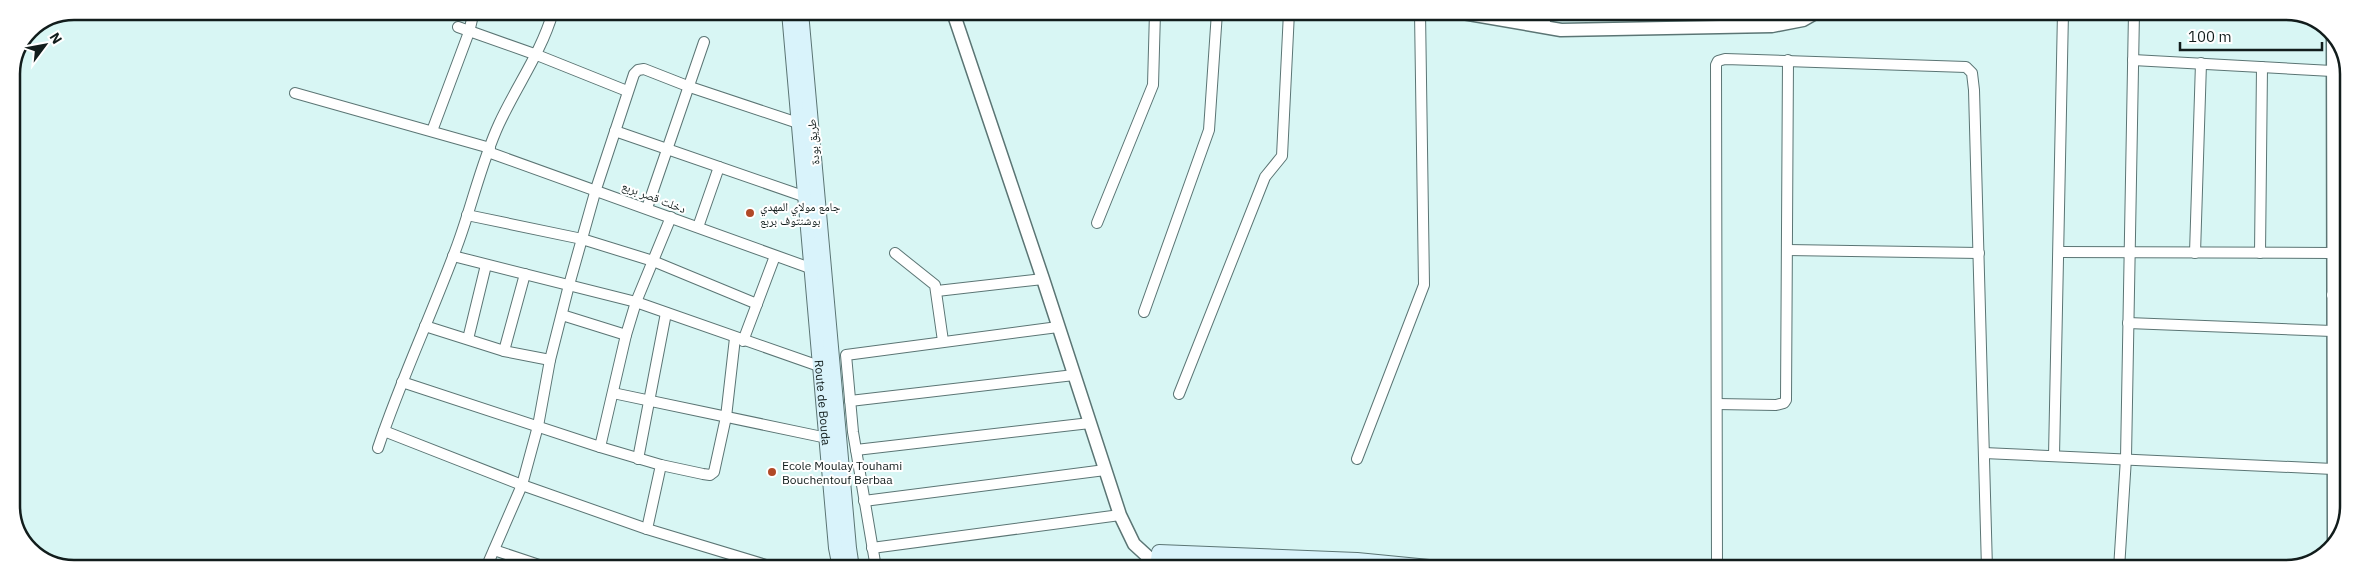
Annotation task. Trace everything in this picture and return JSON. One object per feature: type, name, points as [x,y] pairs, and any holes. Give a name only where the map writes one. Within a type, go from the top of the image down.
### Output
[{"type":"main road","name":"طريق بودة","points":[[790,20],[810,268]]},
{"type":"main road","name":"طريق بودة","points":[[802,20],[825,272]]},
{"type":"main road","name":"Route de Bouda","points":[[810,268],[838,560]]},
{"type":"main road","name":"Route de Bouda","points":[[825,272],[851,560]]},
{"type":"street","points":[[432,131],[472,20]]},
{"type":"street","points":[[378,448],[402,382],[453,256],[489,150],[508,106],[537,55],[550,20]]},
{"type":"street","points":[[956,20],[1120,515],[1128,534],[1144,555],[1154,560]]},
{"type":"street","points":[[1096,223],[1153,85],[1155,20]]},
{"type":"street","points":[[1144,312],[1209,130],[1216,20]]},
{"type":"street","points":[[1179,394],[1265,177],[1282,156],[1290,20]]},
{"type":"street","points":[[1356,459],[1424,285],[1420,20]]},
{"type":"street","points":[[1502,20],[1561,30],[1772,26],[1803,20]]},
{"type":"street","points":[[1544,20],[1547,28]]},
{"type":"street","points":[[2054,456],[2059,252],[2059,108],[2063,20]]},
{"type":"street","points":[[2120,560],[2126,458],[2134,20]]},
{"type":"street","points":[[458,27],[627,90]]},
{"type":"street","points":[[647,208],[704,42]]},
{"type":"street","points":[[2333,47],[2334,531]]},
{"type":"street","points":[[1717,560],[1716,65],[1718,61],[1725,59],[1968,68],[1972,73],[1979,253],[1987,560]]},
{"type":"street","points":[[1717,404],[1776,405],[1784,403],[1788,60]]},
{"type":"street","points":[[2133,60],[2332,70]]},
{"type":"street","points":[[2195,253],[2201,63]]},
{"type":"street","points":[[2260,253],[2262,67]]},
{"type":"street","points":[[490,560],[522,486],[538,426],[550,360],[569,285],[596,189],[627,90],[634,74],[641,69],[798,123]]},
{"type":"street","name":"دخلت قصر بربع","points":[[295,93],[432,131],[489,150],[810,268]]},
{"type":"street","points":[[614,131],[803,196]]},
{"type":"street","points":[[698,227],[720,167]]},
{"type":"street","points":[[467,215],[582,239],[653,261],[757,304]]},
{"type":"street","points":[[600,447],[626,335],[636,302],[670,217]]},
{"type":"street","points":[[1787,250],[1979,253]]},
{"type":"street","points":[[2059,252],[2332,253]]},
{"type":"street","points":[[896,253],[932,281],[937,291],[943,341]]},
{"type":"street","points":[[453,256],[636,302],[819,366]]},
{"type":"street","points":[[402,382],[638,459],[710,474],[714,472],[726,417],[739,339],[757,304],[775,256]]},
{"type":"street","points":[[468,339],[486,264]]},
{"type":"street","points":[[504,351],[525,274]]},
{"type":"street","points":[[937,291],[1043,279]]},
{"type":"street","points":[[2332,294],[2340,294]]},
{"type":"street","points":[[638,459],[666,313]]},
{"type":"street","points":[[562,315],[626,335]]},
{"type":"street","points":[[2128,323],[2332,331]]},
{"type":"street","points":[[426,326],[504,351],[550,360]]},
{"type":"street","points":[[874,560],[856,450],[846,360],[848,354],[1058,327]]},
{"type":"street","points":[[850,401],[1074,375]]},
{"type":"street","points":[[613,393],[827,438]]},
{"type":"street","points":[[856,450],[1090,423]]},
{"type":"street","points":[[384,431],[522,486],[646,529],[749,560]]},
{"type":"street","points":[[2333,436],[2340,436]]},
{"type":"street","points":[[1984,453],[2126,458],[2333,469]]},
{"type":"street","points":[[646,529],[661,465]]},
{"type":"street","points":[[864,501],[1105,470]]},
{"type":"street","points":[[872,548],[1120,515]]},
{"type":"street","points":[[494,550],[524,560]]},
{"type":"place","name":"جامع مولاي المهدي بوشنتوف بربع","points":[[750,213]]},
{"type":"place","name":"Ecole Moulay Touhami Bouchentouf Berbaa","points":[[772,472]]}]
